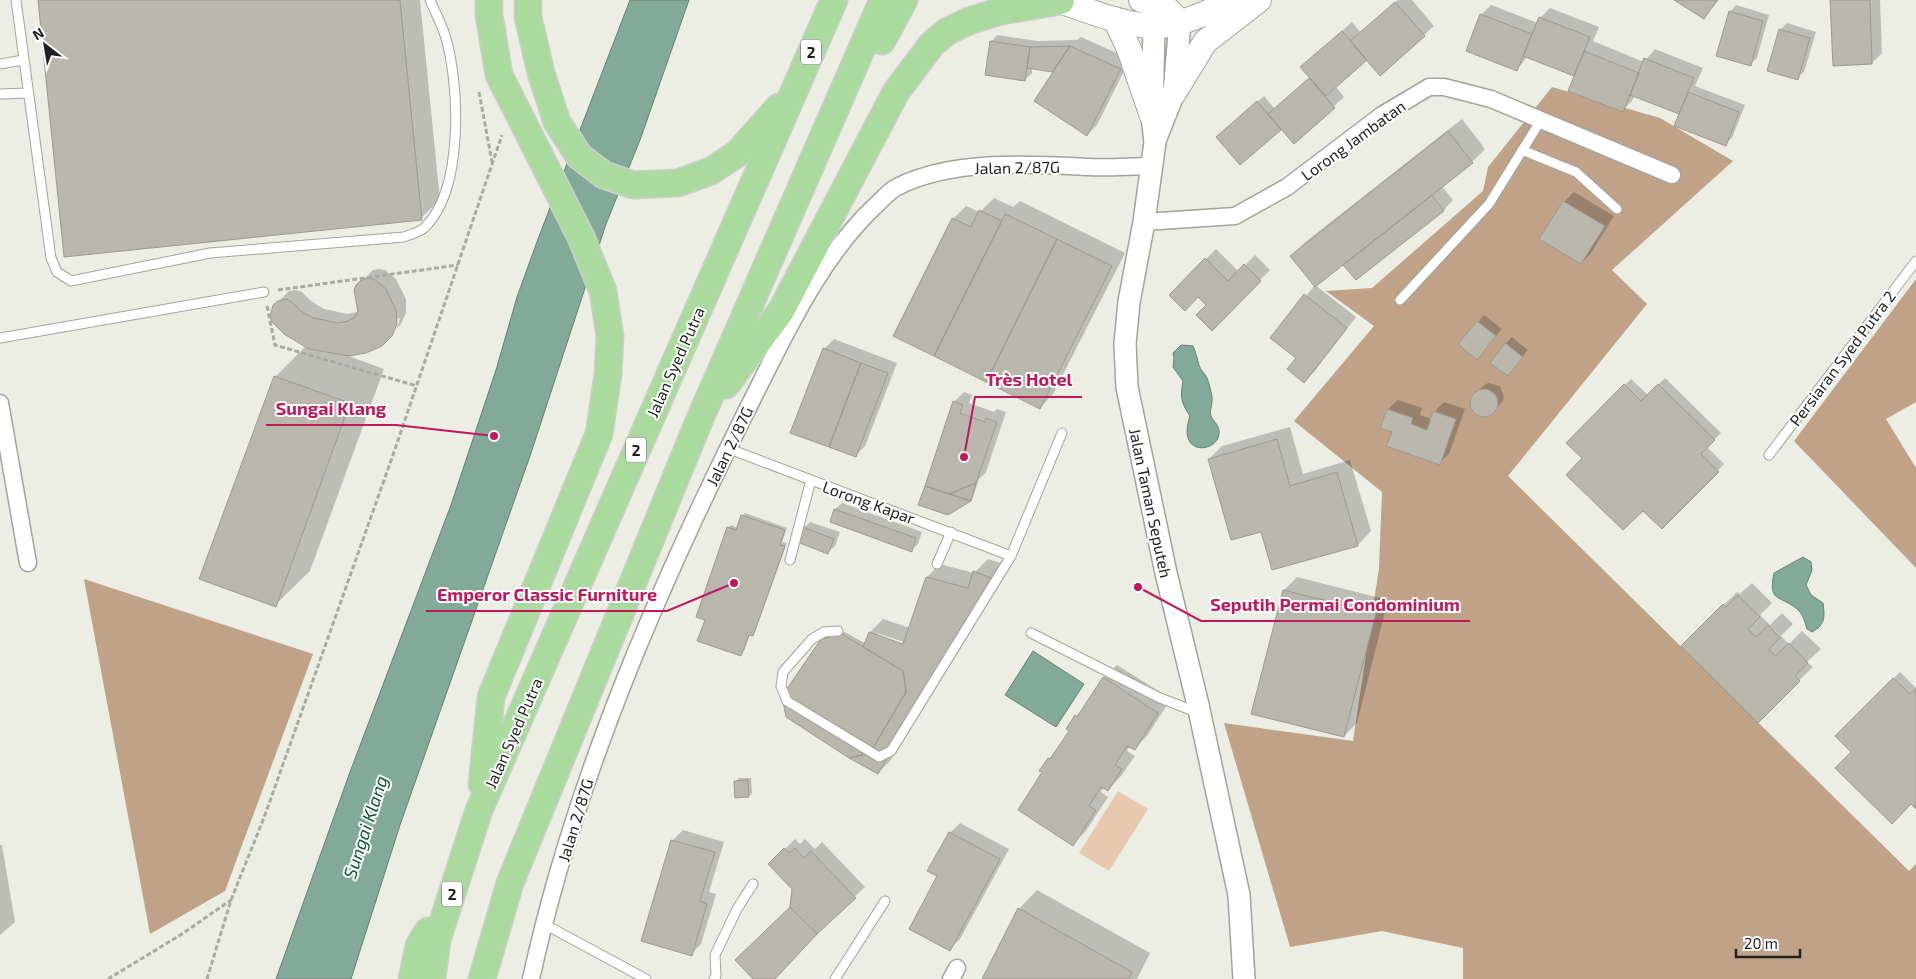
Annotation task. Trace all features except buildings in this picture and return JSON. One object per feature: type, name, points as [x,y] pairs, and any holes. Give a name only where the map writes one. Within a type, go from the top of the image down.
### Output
[{"type":"main road","points":[[479,810],[491,697],[599,434],[608,374],[610,336],[603,291],[581,237],[499,75],[489,15],[489,0]]},
{"type":"main road","points":[[528,0],[528,17],[541,73],[557,122],[579,156],[604,175],[633,185],[678,183],[711,171],[738,153],[794,90]]},
{"type":"main road","name":"Jalan Syed Putra","points":[[432,979],[437,940],[479,810],[834,0]]},
{"type":"main road","points":[[482,979],[510,883],[699,421],[883,0]]},
{"type":"main road","points":[[776,245],[904,0]]},
{"type":"main road","points":[[1141,0],[1169,14]]},
{"type":"main road","points":[[699,421],[781,311],[896,92],[932,44],[948,31],[969,21],[1001,11],[1059,1],[1115,19],[1169,14],[1234,0]]},
{"type":"main road","points":[[1174,93],[1205,42],[1259,0]]},
{"type":"main road","points":[[1115,19],[1129,49],[1152,116]]},
{"type":"main road","points":[[412,979],[419,946],[454,888]]},
{"type":"street","name":"Jalan Taman Seputeh","points":[[1155,142],[1174,93],[1169,14]]},
{"type":"street","name":"Jalan Taman Seputeh","points":[[1169,14],[1152,116],[1155,142],[1152,166],[1129,302],[1125,344],[1127,387],[1166,573],[1239,894],[1244,979]]},
{"type":"street","name":"Lorong Jambatan","points":[[1144,222],[1235,216],[1287,187],[1382,115],[1430,87],[1444,87],[1491,99],[1672,174]]},
{"type":"street","name":"Jalan 2/87G","points":[[531,979],[544,924],[586,782],[660,592],[727,448],[781,342],[822,272],[857,223],[895,188],[942,170],[1036,164],[1092,167],[1152,166]]},
{"type":"street","points":[[0,403],[28,563]]},
{"type":"lane","points":[[16,0],[51,258],[57,272],[71,281],[210,253],[404,237],[424,229],[438,210],[448,183],[457,134],[454,79],[445,36],[430,0]]},
{"type":"lane","points":[[0,64],[23,60]]},
{"type":"lane","points":[[0,94],[28,93]]},
{"type":"lane","points":[[1400,300],[1489,204],[1541,120]]},
{"type":"lane","points":[[1522,150],[1576,172],[1617,209]]},
{"type":"lane","name":"Persiaran Syed Putra 2","points":[[1769,455],[1916,261]]},
{"type":"lane","points":[[0,338],[264,292]]},
{"type":"lane","points":[[838,631],[824,632],[812,638],[783,672],[782,686],[787,701],[879,757],[886,755],[891,751],[1011,556],[1062,433]]},
{"type":"lane","name":"Lorong Kapar","points":[[727,448],[1011,556]]},
{"type":"lane","points":[[790,560],[811,480]]},
{"type":"lane","points":[[937,564],[951,532]]},
{"type":"lane","points":[[1031,633],[1160,698],[1199,713]]},
{"type":"lane","points":[[717,978],[715,955],[737,908],[753,884]]},
{"type":"lane","points":[[834,979],[885,901]]},
{"type":"lane","points":[[544,924],[646,979]]},
{"type":"path","points":[[207,979],[231,900],[269,806],[417,386],[505,127]]},
{"type":"path","points":[[417,386],[275,345],[264,292],[458,265]]},
{"type":"path","points":[[108,979],[182,934],[231,900]]},
{"type":"shaded area","points":[[1552,87],[1660,118],[1733,161],[1612,270],[1647,304],[1508,476],[1909,871],[1916,864],[1916,979],[1463,979],[1463,948],[1382,931],[1290,947],[1224,723],[1353,741],[1379,568],[1382,492],[1294,421],[1374,326],[1326,291],[1372,288],[1483,191],[1488,167]]},
{"type":"shaded area","points":[[1916,279],[1916,402],[1886,419],[1916,468],[1916,568],[1794,441]]},
{"type":"shaded area","points":[[84,579],[313,654],[225,891],[150,934]]},
{"type":"shaded area","points":[[1118,791],[1148,809],[1109,871],[1079,853]]},
{"type":"water","points":[[630,0],[689,0],[640,140],[606,224],[530,456],[400,825],[351,979],[276,979],[350,772],[451,505],[496,370],[517,297]]},
{"type":"water","points":[[1181,345],[1193,346],[1211,390],[1211,414],[1218,426],[1219,434],[1217,440],[1212,445],[1205,447],[1198,448],[1192,445],[1188,439],[1187,429],[1190,416],[1182,400],[1183,381],[1173,367],[1173,353]]},
{"type":"water","points":[[1803,557],[1811,562],[1812,570],[1806,585],[1811,595],[1823,603],[1824,608],[1822,623],[1812,632],[1807,629],[1800,612],[1776,596],[1773,589],[1774,573]]},
{"type":"water","points":[[1033,651],[1084,684],[1056,727],[1005,695]]},
{"type":"place","name":"Sungai Klang","points":[[494,436]]},
{"type":"place","name":"Très Hotel","points":[[964,457]]},
{"type":"place","name":"Emperor Classic Furniture","points":[[734,583]]},
{"type":"place","name":"Seputih Permai Condominium","points":[[1138,587]]}]
